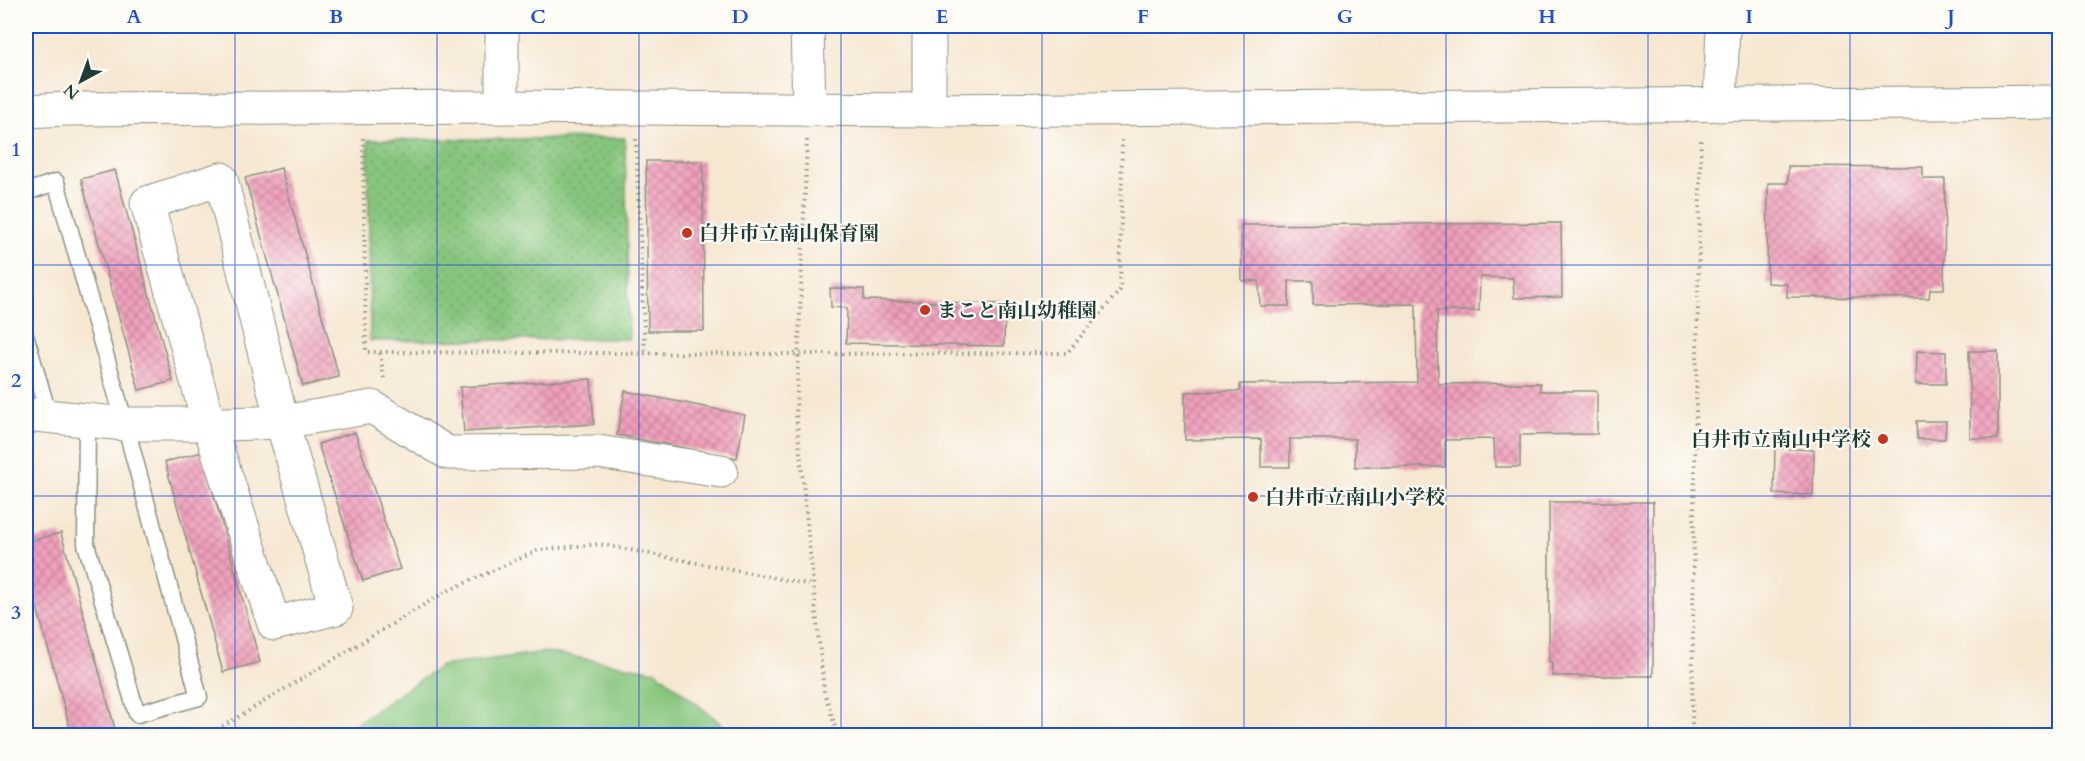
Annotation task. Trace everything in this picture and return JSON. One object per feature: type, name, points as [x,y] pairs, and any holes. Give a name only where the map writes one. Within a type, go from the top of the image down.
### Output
[{"type":"street","points":[[502,26],[502,107]]},
{"type":"street","points":[[807,26],[809,110]]},
{"type":"street","points":[[929,26],[929,110]]},
{"type":"street","points":[[1710,105],[1723,26]]},
{"type":"street","points":[[26,111],[502,107],[929,110],[2060,102]]},
{"type":"street","points":[[220,179],[282,422],[336,608],[274,624],[209,424],[147,203],[220,179]]},
{"type":"street","points":[[37,417],[125,424],[282,422],[372,407],[448,453],[598,452],[721,471]]},
{"type":"lane","points":[[26,192],[56,182],[199,697],[137,714],[86,544],[87,420]]},
{"type":"lane","points":[[26,338],[37,417]]},
{"type":"path","points":[[1692,735],[1701,141],[1710,105]]},
{"type":"path","points":[[363,108],[366,352],[645,354],[1067,353],[1120,290],[1123,109]]},
{"type":"path","points":[[635,108],[645,354]]},
{"type":"path","points":[[809,110],[796,413],[824,691],[838,735]]},
{"type":"path","points":[[207,735],[445,592],[539,550],[599,544],[812,585]]},
{"type":"green space","points":[[625,138],[629,339],[370,341],[368,140]]},
{"type":"green space","points":[[545,652],[656,671],[735,735],[342,735],[441,666]]},
{"type":"building","points":[[646,161],[703,161],[704,331],[648,331]]},
{"type":"building","points":[[1788,166],[1923,167],[1923,179],[1945,179],[1944,289],[1930,289],[1929,298],[1787,297],[1787,284],[1767,283],[1768,183],[1788,183]]},
{"type":"building","points":[[281,168],[339,377],[303,386],[245,178]]},
{"type":"building","points":[[115,170],[173,381],[139,390],[81,179]]},
{"type":"building","points":[[1561,223],[1562,297],[1514,298],[1513,278],[1480,277],[1479,311],[1437,311],[1438,384],[1540,383],[1540,391],[1597,391],[1597,434],[1520,435],[1520,467],[1495,467],[1494,439],[1445,440],[1445,467],[1355,467],[1355,439],[1290,439],[1290,467],[1261,467],[1261,439],[1185,440],[1185,392],[1240,391],[1240,384],[1417,382],[1416,304],[1313,305],[1313,281],[1289,281],[1289,306],[1260,306],[1259,281],[1242,281],[1241,225]]},
{"type":"building","points":[[830,288],[864,289],[864,300],[1005,304],[1004,346],[846,343],[847,308],[831,307]]},
{"type":"building","points":[[1917,351],[1946,352],[1946,384],[1916,384]]},
{"type":"building","points":[[1969,351],[1998,351],[1998,439],[1970,438]]},
{"type":"building","points":[[591,379],[594,424],[464,432],[460,387]]},
{"type":"building","points":[[625,391],[745,415],[737,458],[617,435]]},
{"type":"building","points":[[1916,421],[1946,421],[1945,439],[1917,439]]},
{"type":"building","points":[[355,432],[400,569],[363,581],[318,444]]},
{"type":"building","points":[[1775,448],[1814,450],[1813,495],[1774,494]]},
{"type":"building","points":[[202,452],[260,662],[223,672],[165,462]]},
{"type":"building","points":[[1549,502],[1653,502],[1653,676],[1552,676],[1552,662],[1549,662]]},
{"type":"building","points":[[61,533],[117,736],[72,736],[26,567],[26,542]]},
{"type":"place","name":"白井市立南山保育園","points":[[687,233]]},
{"type":"place","name":"まこと南山幼稚園","points":[[925,310]]},
{"type":"place","name":"白井市立南山中学校","points":[[1883,439]]},
{"type":"place","name":"白井市立南山小学校","points":[[1253,497]]}]
